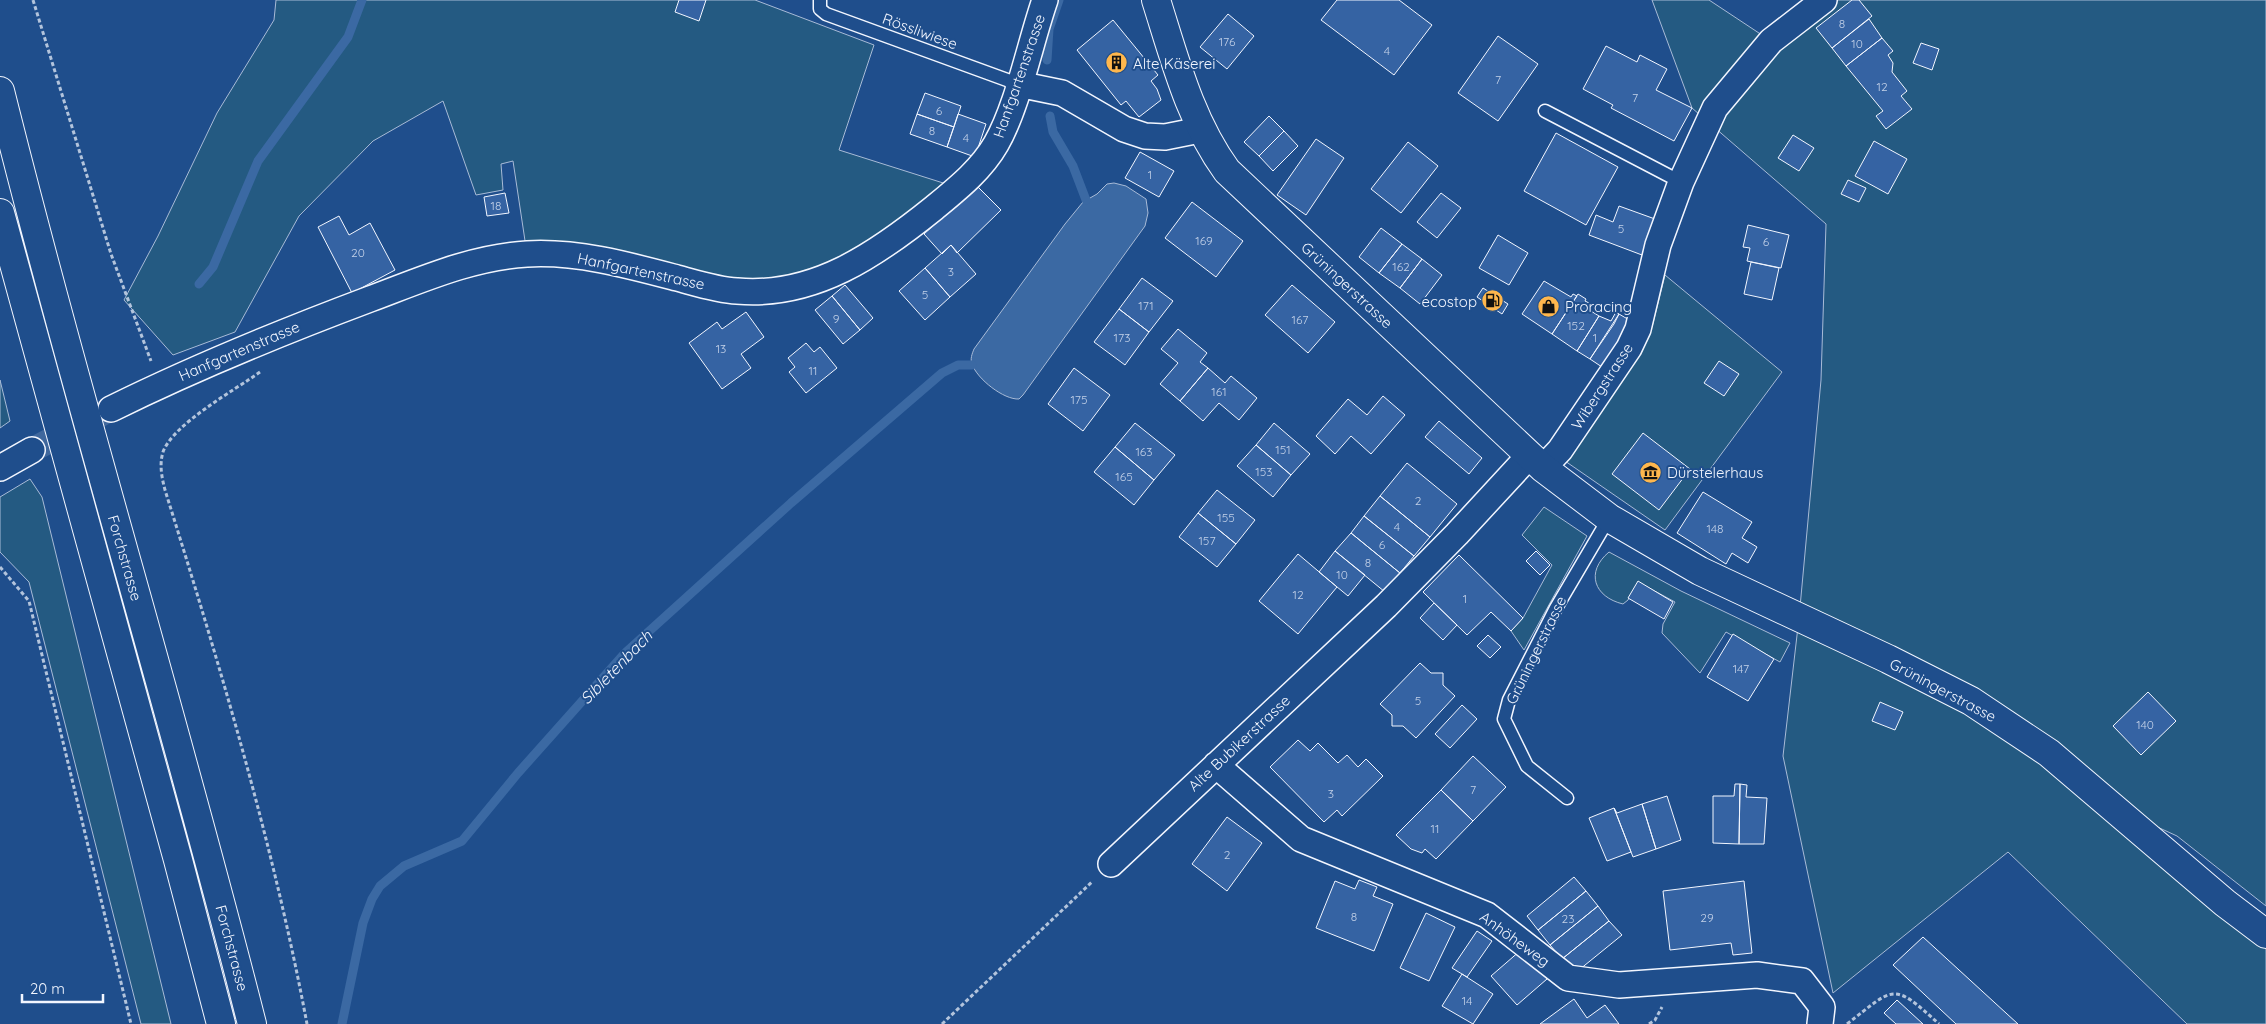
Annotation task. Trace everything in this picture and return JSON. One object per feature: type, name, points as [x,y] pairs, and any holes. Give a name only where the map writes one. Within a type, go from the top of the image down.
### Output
[{"type":"main road","name":"Grüningerstrasse","points":[[1156,0],[1185,94],[1200,130],[1212,151],[1242,187],[1536,462],[1609,518],[1700,571],[1888,659],[1971,701],[2055,758],[2225,904],[2266,934]]},
{"type":"main road","name":"Forchstrasse","points":[[0,91],[83,406],[207,853],[252,1024]]},
{"type":"main road","name":"Forchstrasse","points":[[0,213],[178,860],[221,1024]]},
{"type":"street","name":"Hanfgartenstrasse","points":[[111,409],[160,384],[282,332],[449,269],[502,257],[527,254],[583,257],[735,291],[789,290],[819,281],[854,264],[904,232],[958,188],[978,169],[1000,135],[1045,0]]},
{"type":"street","name":"Wibergstrasse","points":[[1536,462],[1560,450],[1629,348],[1638,329],[1658,245],[1681,182],[1715,108],[1771,41],[1824,0]]},
{"type":"street","points":[[1018,84],[1062,93],[1124,128],[1144,136],[1165,136],[1200,130]]},
{"type":"street","points":[[0,468],[32,450]]},
{"type":"street","name":"Alte Bubikerstrasse","points":[[1111,864],[1386,606],[1458,534],[1536,462]]},
{"type":"street","name":"Anhöheweg","points":[[1216,765],[1301,839],[1487,915],[1568,978],[1620,985],[1757,975],[1802,981],[1822,1007],[1820,1024]]},
{"type":"lane","name":"Rössliwiese","points":[[820,0],[820,9],[826,14],[1018,84]]},
{"type":"lane","points":[[1545,111],[1681,182]]},
{"type":"lane","name":"Grüningerstrasse","points":[[1567,798],[1527,766],[1504,719],[1509,700],[1560,601],[1609,518]]},
{"type":"path","points":[[33,0],[111,254],[160,384]]},
{"type":"path","points":[[264,370],[175,434],[163,454],[161,469],[165,490],[208,630],[269,850],[294,954],[307,1024]]},
{"type":"path","points":[[0,567],[29,601],[131,1024]]},
{"type":"path","points":[[942,1024],[1111,864]]},
{"type":"path","points":[[1847,1024],[1884,995],[1898,993],[1911,998],[1939,1024]]},
{"type":"shaded area","points":[[276,0],[755,0],[874,45],[839,150],[959,188],[789,289],[527,254],[513,161],[501,164],[503,190],[476,195],[443,101],[373,141],[299,216],[235,332],[173,355],[124,300],[158,236],[217,113],[274,20]]},
{"type":"shaded area","points":[[1652,0],[1709,0],[1771,41],[1824,0],[2266,0],[2266,906],[2177,836],[2116,808],[2266,934],[2266,1024],[2187,1024],[2008,852],[1833,993],[1783,756],[1799,618],[1821,380],[1826,224],[1692,108]]},
{"type":"shaded area","points":[[1114,183],[1126,186],[1146,199],[1148,213],[1145,226],[1023,395],[1019,399],[1006,396],[992,388],[979,376],[971,360],[974,349],[1083,202],[1097,194],[1107,184]]},
{"type":"shaded area","points":[[1665,275],[1782,372],[1665,530],[1565,461],[1652,327]]},
{"type":"shaded area","points":[[0,380],[10,421],[0,428]]},
{"type":"shaded area","points":[[30,479],[42,497],[171,1024],[141,1024],[29,582],[0,552],[0,497]]},
{"type":"shaded area","points":[[1544,507],[1587,536],[1524,650],[1511,631],[1523,618],[1552,565],[1522,535]]},
{"type":"shaded area","points":[[1609,552],[1681,591],[1790,643],[1780,662],[1726,632],[1700,673],[1662,633],[1663,624],[1675,602],[1638,582],[1628,600],[1623,604],[1613,601],[1599,590],[1595,575],[1597,568]]},
{"type":"building","points":[[679,0],[706,0],[699,21],[675,12]]},
{"type":"building","points":[[1337,0],[1399,0],[1432,25],[1394,75],[1321,20]]},
{"type":"building","points":[[1852,0],[1859,0],[1872,16],[1832,48],[1816,28]]},
{"type":"building","points":[[1228,14],[1254,36],[1227,69],[1200,47]]},
{"type":"building","points":[[1869,19],[1882,38],[1846,66],[1832,48]]},
{"type":"building","name":"Alte Käserei","points":[[1113,20],[1158,75],[1151,81],[1157,89],[1161,100],[1139,117],[1126,101],[1121,105],[1077,50]]},
{"type":"building","points":[[1498,36],[1538,64],[1498,121],[1458,93]]},
{"type":"building","points":[[1882,38],[1893,51],[1888,55],[1893,63],[1892,72],[1907,91],[1901,96],[1912,109],[1886,129],[1876,116],[1883,111],[1846,66]]},
{"type":"building","points":[[1921,43],[1939,49],[1932,70],[1913,63]]},
{"type":"building","points":[[1606,46],[1637,62],[1640,55],[1667,69],[1656,90],[1692,108],[1674,141],[1611,108],[1613,105],[1583,89]]},
{"type":"building","points":[[925,93],[961,106],[954,127],[917,114]]},
{"type":"building","points":[[917,114],[954,127],[947,147],[910,134]]},
{"type":"building","points":[[958,114],[986,124],[975,157],[947,147]]},
{"type":"building","points":[[1269,116],[1284,131],[1259,156],[1244,142]]},
{"type":"building","points":[[1284,131],[1298,146],[1273,171],[1259,156]]},
{"type":"building","points":[[1556,133],[1618,167],[1586,225],[1524,191]]},
{"type":"building","points":[[1793,135],[1814,148],[1799,171],[1778,158]]},
{"type":"building","points":[[1316,139],[1344,158],[1306,215],[1277,195]]},
{"type":"building","points":[[1874,141],[1907,159],[1888,194],[1855,176]]},
{"type":"building","points":[[1408,142],[1438,166],[1401,213],[1371,189]]},
{"type":"building","points":[[1140,152],[1174,171],[1159,197],[1125,178]]},
{"type":"building","points":[[1848,180],[1866,188],[1859,202],[1841,194]]},
{"type":"building","points":[[977,186],[1001,210],[957,253],[951,245],[942,254],[924,234]]},
{"type":"building","points":[[505,193],[509,213],[487,216],[484,197]]},
{"type":"building","points":[[1441,193],[1461,208],[1437,238],[1417,222]]},
{"type":"building","points":[[1192,202],[1243,241],[1216,277],[1165,238]]},
{"type":"building","points":[[1619,206],[1655,219],[1642,255],[1589,235],[1596,215],[1613,222]]},
{"type":"building","points":[[339,216],[349,235],[370,223],[395,270],[352,293],[318,227]]},
{"type":"building","points":[[1748,225],[1789,235],[1781,268],[1747,261],[1750,248],[1743,247]]},
{"type":"building","points":[[1381,228],[1402,244],[1379,273],[1359,257]]},
{"type":"building","points":[[1498,235],[1528,253],[1509,285],[1479,268]]},
{"type":"building","points":[[1402,244],[1422,259],[1400,288],[1379,273]]},
{"type":"building","points":[[951,245],[976,274],[950,297],[925,268]]},
{"type":"building","points":[[1422,259],[1442,275],[1420,304],[1400,288]]},
{"type":"building","points":[[1751,262],[1779,268],[1772,300],[1744,294]]},
{"type":"building","points":[[925,268],[950,297],[925,320],[899,291]]},
{"type":"building","points":[[1142,278],[1173,301],[1149,332],[1119,309]]},
{"type":"building","name":"Proracing","points":[[1544,281],[1571,297],[1573,294],[1577,296],[1552,334],[1522,314]]},
{"type":"building","points":[[845,285],[873,318],[860,330],[832,296]]},
{"type":"building","points":[[1292,285],[1335,322],[1308,353],[1265,315]]},
{"type":"building","name":"ecostop","points":[[1483,288],[1508,304],[1502,314],[1477,297]]},
{"type":"building","points":[[1578,294],[1589,303],[1586,308],[1599,316],[1577,351],[1552,334]]},
{"type":"building","points":[[832,296],[860,330],[843,344],[815,310]]},
{"type":"building","points":[[1119,309],[1149,332],[1125,365],[1094,342]]},
{"type":"building","points":[[746,312],[764,337],[741,354],[751,368],[722,389],[689,343],[717,322],[722,329]]},
{"type":"building","points":[[1616,312],[1619,314],[1614,324],[1590,359],[1577,351],[1599,316],[1611,321]]},
{"type":"building","points":[[1619,314],[1631,321],[1605,369],[1590,359]]},
{"type":"building","points":[[1178,329],[1207,353],[1200,362],[1208,368],[1180,401],[1160,384],[1178,363],[1161,349]]},
{"type":"building","points":[[806,343],[814,352],[820,347],[837,368],[806,393],[789,372],[795,367],[788,358]]},
{"type":"building","points":[[1719,361],[1739,374],[1724,396],[1704,383]]},
{"type":"building","points":[[1074,368],[1110,395],[1083,431],[1048,404]]},
{"type":"building","points":[[1208,368],[1225,383],[1231,376],[1257,398],[1239,420],[1219,403],[1203,421],[1180,401]]},
{"type":"building","points":[[1383,396],[1405,415],[1371,454],[1351,436],[1335,454],[1316,436],[1348,399],[1367,415]]},
{"type":"building","points":[[1439,421],[1482,458],[1469,474],[1425,437]]},
{"type":"building","points":[[1135,423],[1175,455],[1154,480],[1115,447]]},
{"type":"building","points":[[1274,423],[1310,454],[1291,475],[1256,445]]},
{"type":"building","name":"Dürstelerhaus","points":[[1643,433],[1690,469],[1659,510],[1612,474]]},
{"type":"building","points":[[1256,445],[1291,475],[1273,497],[1237,466]]},
{"type":"building","points":[[1115,447],[1154,480],[1134,505],[1094,472]]},
{"type":"building","points":[[1407,463],[1457,504],[1430,537],[1380,496]]},
{"type":"building","points":[[1217,490],[1255,520],[1236,544],[1198,513]]},
{"type":"building","points":[[1703,492],[1752,522],[1742,538],[1757,547],[1748,563],[1732,553],[1726,564],[1677,533]]},
{"type":"building","points":[[1380,496],[1430,537],[1414,556],[1364,516]]},
{"type":"building","points":[[1198,513],[1236,544],[1217,567],[1179,537]]},
{"type":"building","points":[[1364,516],[1414,556],[1400,573],[1351,533]]},
{"type":"building","points":[[1351,533],[1400,573],[1385,592],[1335,551]]},
{"type":"building","points":[[1335,551],[1365,575],[1348,596],[1319,572]]},
{"type":"building","points":[[1536,551],[1550,565],[1540,575],[1526,561]]},
{"type":"building","points":[[1298,554],[1337,587],[1298,634],[1259,601]]},
{"type":"building","points":[[1459,555],[1523,618],[1511,631],[1491,612],[1467,635],[1423,592]]},
{"type":"building","points":[[1638,581],[1673,602],[1664,619],[1628,598]]},
{"type":"building","points":[[1434,603],[1457,625],[1443,640],[1420,618]]},
{"type":"building","points":[[1733,634],[1774,659],[1748,701],[1707,677]]},
{"type":"building","points":[[1488,635],[1501,647],[1490,658],[1477,646]]},
{"type":"building","points":[[1420,663],[1431,673],[1443,673],[1443,685],[1455,696],[1416,738],[1403,726],[1392,726],[1392,715],[1380,704]]},
{"type":"building","points":[[2148,692],[2176,721],[2141,755],[2113,726]]},
{"type":"building","points":[[1880,702],[1903,712],[1895,730],[1872,721]]},
{"type":"building","points":[[1462,705],[1477,719],[1450,748],[1435,734]]},
{"type":"building","points":[[1298,740],[1310,751],[1318,743],[1338,763],[1347,755],[1358,767],[1366,759],[1383,776],[1342,816],[1337,810],[1324,822],[1270,767]]},
{"type":"building","points":[[1473,756],[1506,787],[1473,821],[1441,790]]},
{"type":"building","points":[[1735,784],[1740,784],[1739,844],[1713,843],[1713,796],[1734,796]]},
{"type":"building","points":[[1740,784],[1747,785],[1746,797],[1767,798],[1764,844],[1739,844]]},
{"type":"building","points":[[1441,790],[1473,821],[1436,859],[1425,849],[1422,853],[1411,849],[1396,835]]},
{"type":"building","points":[[1667,796],[1681,840],[1656,849],[1642,804]]},
{"type":"building","points":[[1642,804],[1656,849],[1633,857],[1614,808],[1617,813]]},
{"type":"building","points":[[1614,808],[1631,852],[1607,861],[1589,818]]},
{"type":"building","points":[[1227,817],[1262,843],[1227,891],[1192,864]]},
{"type":"building","points":[[1574,877],[1586,891],[1538,930],[1527,916]]},
{"type":"building","points":[[1359,880],[1377,887],[1373,896],[1393,904],[1374,951],[1316,928],[1335,881],[1355,889]]},
{"type":"building","points":[[1744,881],[1752,953],[1733,955],[1731,943],[1670,950],[1663,891]]},
{"type":"building","points":[[1586,891],[1598,906],[1550,945],[1538,930]]},
{"type":"building","points":[[1598,906],[1609,921],[1562,959],[1550,945]]},
{"type":"building","points":[[1426,913],[1455,927],[1429,981],[1400,968]]},
{"type":"building","points":[[1609,921],[1622,935],[1574,974],[1562,959]]},
{"type":"building","points":[[1477,931],[1492,941],[1467,977],[1452,968]]},
{"type":"building","points":[[1923,937],[2018,1024],[1956,1024],[1893,965]]},
{"type":"building","points":[[1521,950],[1547,979],[1517,1005],[1491,976]]},
{"type":"building","points":[[1462,974],[1493,994],[1473,1024],[1442,1006]]},
{"type":"building","points":[[1574,999],[1587,1018],[1605,1005],[1619,1024],[1540,1024]]},
{"type":"building","points":[[1897,1000],[1923,1024],[1896,1024],[1884,1013]]},
{"type":"waterway","points":[[199,284],[213,267],[258,161],[348,37],[362,0]]},
{"type":"waterway","points":[[1047,60],[1049,29],[1059,0]]},
{"type":"waterway","points":[[1050,116],[1053,132],[1073,166],[1086,200]]},
{"type":"waterway","name":"Sibletenbach","points":[[342,1024],[363,923],[372,899],[380,886],[404,866],[462,841],[518,773],[625,653],[791,503],[942,373],[958,365],[972,365]]},
{"type":"tunnel","points":[[32,450],[105,412]]},
{"type":"place","name":"Alte Käserei","points":[[1117,63]]},
{"type":"place","name":"ecostop","points":[[1493,301]]},
{"type":"place","name":"Proracing","points":[[1549,306]]},
{"type":"place","name":"Dürstelerhaus","points":[[1651,472]]}]
